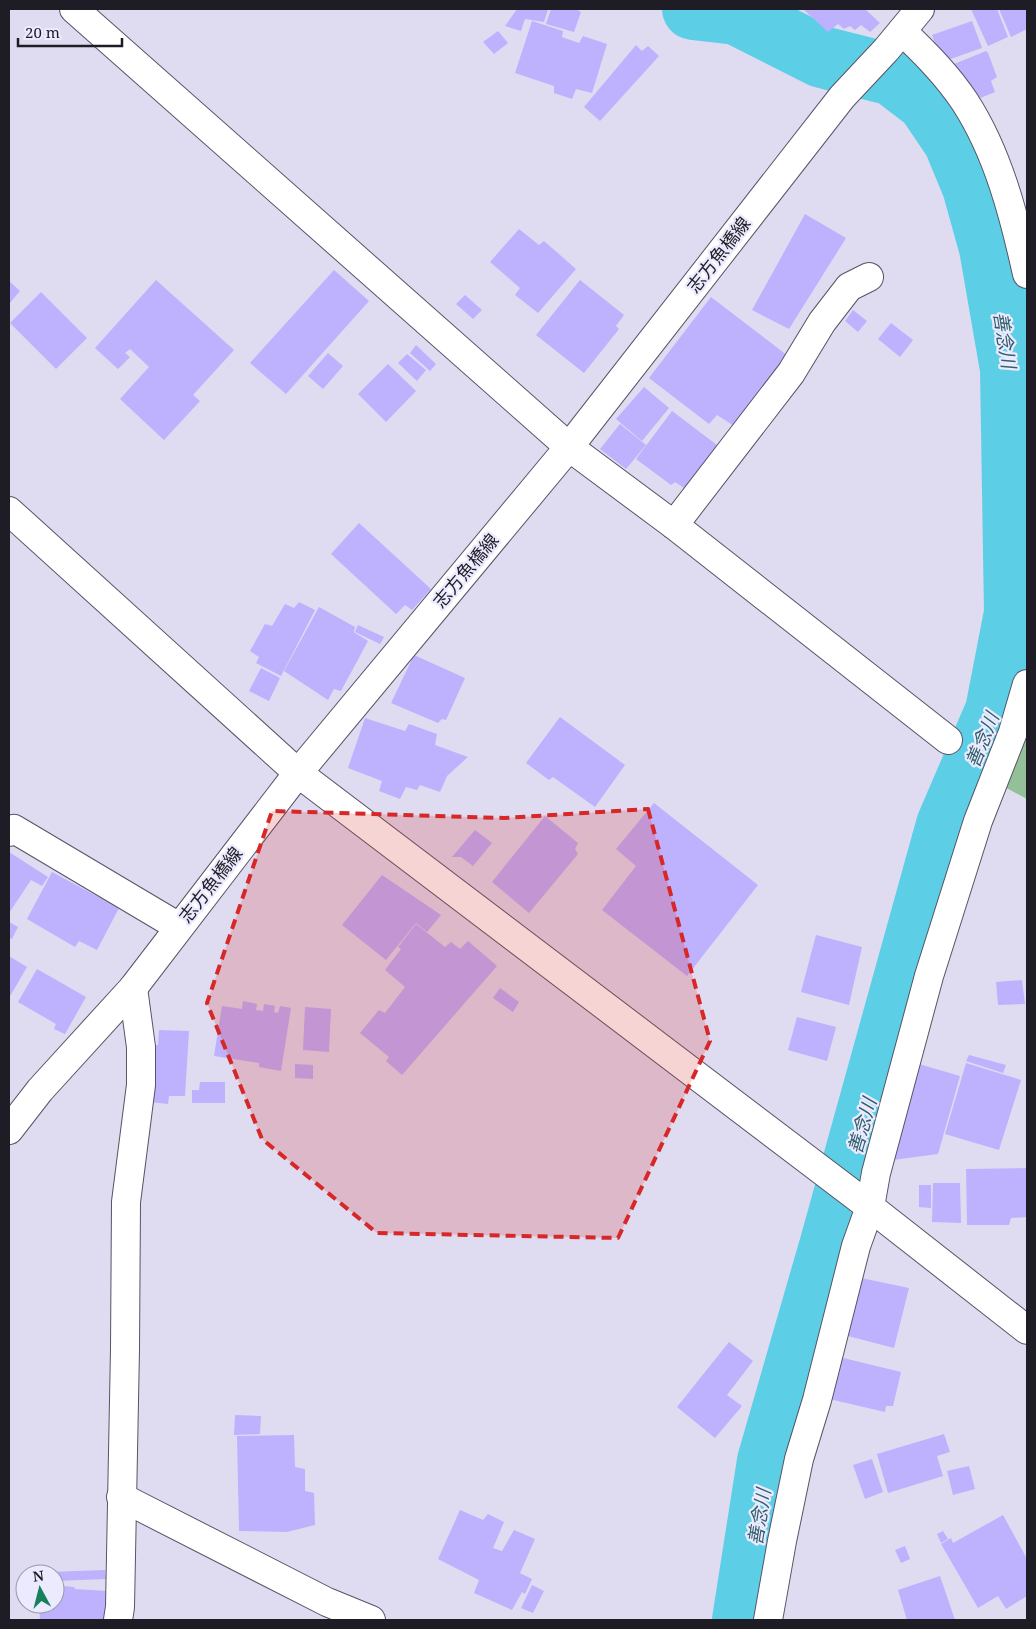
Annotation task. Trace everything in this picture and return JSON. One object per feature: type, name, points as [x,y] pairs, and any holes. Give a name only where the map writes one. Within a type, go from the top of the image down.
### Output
[{"type":"street","points":[[74,9],[569,447],[674,525],[948,740]]},
{"type":"street","name":"志方魚橋線","points":[[9,1130],[40,1090],[134,988],[298,773],[569,447],[842,97],[920,9]]},
{"type":"street","points":[[894,40],[933,61],[965,102],[984,138],[1000,175],[1027,274]]},
{"type":"street","points":[[674,525],[791,373],[827,315],[849,287],[869,276]]},
{"type":"street","points":[[9,511],[298,773],[870,1207],[1027,1330]]},
{"type":"street","points":[[768,1620],[783,1533],[799,1459],[817,1400],[856,1246],[870,1207],[876,1173],[929,976],[978,821],[1013,732],[1027,684]]},
{"type":"street","points":[[9,832],[14,830],[179,927]]},
{"type":"street","points":[[118,1620],[120,1607],[125,1349],[126,1202],[141,1084],[141,1048],[134,988]]},
{"type":"street","points":[[121,1497],[328,1602],[371,1620]]},
{"type":"highlighted area","points":[[648,809],[710,1041],[618,1238],[377,1233],[262,1139],[207,1003],[272,811],[504,818]]},
{"type":"green space","points":[[1027,710],[1027,799],[999,784]]},
{"type":"building","points":[[517,9],[548,9],[544,22],[525,19],[521,31],[505,26]]},
{"type":"building","points":[[551,9],[576,9],[581,12],[574,32],[546,24]]},
{"type":"building","points":[[803,9],[865,9],[880,23],[870,32],[861,25],[855,30],[850,26],[844,29],[838,24],[828,32]]},
{"type":"building","points":[[971,9],[997,9],[1008,37],[988,46]]},
{"type":"building","points":[[999,9],[1027,9],[1027,29],[1011,37]]},
{"type":"building","points":[[532,21],[563,31],[562,37],[579,43],[583,36],[607,44],[592,93],[576,89],[572,99],[554,93],[554,86],[515,73]]},
{"type":"building","points":[[972,21],[982,48],[942,62],[932,35]]},
{"type":"building","points":[[498,31],[508,43],[494,54],[483,42]]},
{"type":"building","points":[[636,45],[642,51],[648,46],[659,56],[600,121],[584,107]]},
{"type":"building","points":[[986,51],[997,77],[991,81],[995,92],[973,101],[962,87],[954,64]]},
{"type":"building","points":[[805,214],[846,238],[789,329],[752,310]]},
{"type":"building","points":[[519,229],[539,245],[544,241],[576,269],[538,313],[515,295],[520,288],[490,262]]},
{"type":"building","points":[[334,270],[369,301],[286,394],[250,363]]},
{"type":"building","points":[[156,280],[234,350],[193,395],[200,401],[164,440],[120,399],[149,367],[130,349],[125,353],[130,357],[118,369],[95,348]]},
{"type":"building","points":[[580,280],[624,315],[616,326],[619,329],[584,373],[536,335]]},
{"type":"building","points":[[9,281],[20,291],[9,304]]},
{"type":"building","points":[[41,292],[87,338],[56,369],[10,323]]},
{"type":"building","points":[[465,295],[482,310],[473,319],[456,304]]},
{"type":"building","points":[[711,297],[788,356],[734,426],[717,415],[709,424],[649,378]]},
{"type":"building","points":[[853,310],[867,321],[858,332],[845,321]]},
{"type":"building","points":[[891,323],[913,340],[900,357],[878,339]]},
{"type":"building","points":[[416,345],[436,364],[430,371],[410,353]]},
{"type":"building","points":[[328,353],[343,366],[323,389],[308,376]]},
{"type":"building","points":[[407,354],[426,370],[417,381],[398,363]]},
{"type":"building","points":[[388,364],[416,391],[386,422],[358,394]]},
{"type":"building","points":[[644,387],[669,408],[642,441],[616,419]]},
{"type":"building","points":[[672,411],[717,445],[687,490],[675,482],[671,485],[636,459]]},
{"type":"building","points":[[620,424],[646,445],[626,469],[600,449]]},
{"type":"building","points":[[359,523],[431,589],[412,610],[405,605],[396,614],[331,554]]},
{"type":"building","points":[[299,602],[315,610],[281,676],[256,663],[259,657],[250,651],[265,624],[272,626],[285,604],[294,608]]},
{"type":"building","points":[[319,607],[355,627],[354,632],[352,631],[368,641],[341,691],[334,689],[328,700],[284,671]]},
{"type":"building","points":[[358,625],[384,637],[380,644],[355,632]]},
{"type":"building","points":[[414,655],[465,678],[446,720],[442,719],[438,723],[391,703]]},
{"type":"building","points":[[261,668],[280,678],[269,701],[249,691]]},
{"type":"building","points":[[560,717],[625,765],[595,807],[553,777],[549,780],[526,763]]},
{"type":"building","points":[[365,718],[405,731],[409,724],[437,734],[435,745],[468,757],[447,776],[440,792],[420,785],[417,790],[406,787],[400,799],[379,791],[382,781],[348,768]]},
{"type":"building","points":[[654,803],[758,885],[687,976],[602,910],[636,866],[616,849]]},
{"type":"building","points":[[545,816],[578,843],[575,849],[578,854],[529,913],[492,882]]},
{"type":"building","points":[[475,830],[492,843],[473,866],[461,857],[452,857]]},
{"type":"building","points":[[9,852],[48,877],[42,886],[31,880],[9,913]]},
{"type":"building","points":[[52,872],[119,908],[97,950],[79,941],[75,947],[27,919]]},
{"type":"building","points":[[382,875],[441,915],[427,932],[416,923],[386,960],[342,925]]},
{"type":"building","points":[[9,922],[18,927],[12,939],[9,938]]},
{"type":"building","points":[[416,924],[445,947],[451,942],[460,949],[468,941],[497,966],[402,1075],[386,1061],[389,1057],[360,1033],[379,1010],[385,1013],[405,987],[385,970],[401,949],[398,947]]},
{"type":"building","points":[[816,935],[862,947],[849,1005],[801,992]]},
{"type":"building","points":[[9,956],[27,967],[9,998]]},
{"type":"building","points":[[37,969],[86,997],[65,1034],[54,1029],[56,1024],[18,1002]]},
{"type":"building","points":[[1022,980],[1025,1004],[998,1005],[996,982]]},
{"type":"building","points":[[500,988],[519,1002],[513,1012],[493,998]]},
{"type":"building","points":[[243,1001],[257,1004],[256,1010],[263,1011],[264,1004],[275,1006],[274,1012],[278,1013],[280,1006],[291,1008],[281,1071],[259,1067],[259,1063],[214,1056],[222,1006],[242,1009]]},
{"type":"building","points":[[305,1007],[331,1009],[329,1052],[303,1050]]},
{"type":"building","points":[[797,1017],[836,1027],[827,1061],[788,1050]]},
{"type":"building","points":[[159,1030],[189,1031],[185,1096],[169,1096],[168,1104],[150,1102],[154,1045],[158,1045]]},
{"type":"building","points":[[969,1055],[1006,1065],[1003,1073],[966,1061]]},
{"type":"building","points":[[912,1062],[960,1076],[938,1154],[885,1161]]},
{"type":"building","points":[[966,1063],[1021,1080],[999,1150],[945,1134]]},
{"type":"building","points":[[295,1064],[313,1065],[313,1079],[295,1078]]},
{"type":"building","points":[[200,1082],[225,1082],[225,1103],[192,1103],[192,1090],[199,1090]]},
{"type":"building","points":[[1027,1168],[1027,1217],[1011,1218],[1009,1225],[967,1225],[966,1169]]},
{"type":"building","points":[[933,1183],[960,1183],[961,1223],[932,1222]]},
{"type":"building","points":[[919,1185],[931,1185],[931,1208],[919,1207]]},
{"type":"building","points":[[861,1278],[909,1288],[894,1348],[848,1336]]},
{"type":"building","points":[[729,1342],[753,1361],[727,1395],[742,1406],[715,1438],[677,1407]]},
{"type":"building","points":[[835,1356],[901,1372],[893,1406],[886,1406],[885,1412],[825,1398]]},
{"type":"building","points":[[235,1415],[261,1416],[260,1434],[234,1435]]},
{"type":"building","points":[[944,1434],[950,1452],[937,1456],[943,1476],[888,1493],[877,1454]]},
{"type":"building","points":[[294,1435],[295,1467],[305,1469],[305,1491],[314,1493],[315,1525],[287,1532],[239,1531],[237,1436]]},
{"type":"building","points":[[872,1459],[883,1492],[865,1499],[853,1465]]},
{"type":"building","points":[[969,1466],[975,1489],[953,1495],[947,1471]]},
{"type":"building","points":[[460,1510],[483,1520],[488,1514],[504,1522],[493,1548],[502,1551],[514,1530],[535,1539],[520,1573],[532,1579],[525,1594],[522,1592],[512,1610],[474,1593],[479,1580],[438,1559]]},
{"type":"building","points":[[1003,1515],[1027,1559],[1027,1596],[1006,1609],[998,1596],[978,1608],[941,1544],[951,1538],[953,1543]]},
{"type":"building","points":[[943,1531],[948,1539],[941,1543],[937,1534]]},
{"type":"building","points":[[905,1546],[910,1559],[901,1563],[895,1550]]},
{"type":"building","points":[[105,1570],[106,1579],[65,1581],[65,1571]]},
{"type":"building","points":[[940,1576],[955,1620],[907,1620],[898,1590]]},
{"type":"building","points":[[532,1585],[544,1591],[533,1613],[521,1608]]},
{"type":"building","points":[[65,1586],[74,1587],[75,1589],[107,1591],[107,1620],[40,1620],[40,1614],[65,1614]]},
{"type":"waterway","name":"善念川","points":[[693,9],[737,14],[822,57],[893,75],[927,101],[954,141],[973,187],[990,248],[1011,369],[1015,613],[996,711],[947,825],[831,1243],[768,1461],[743,1620]]}]
